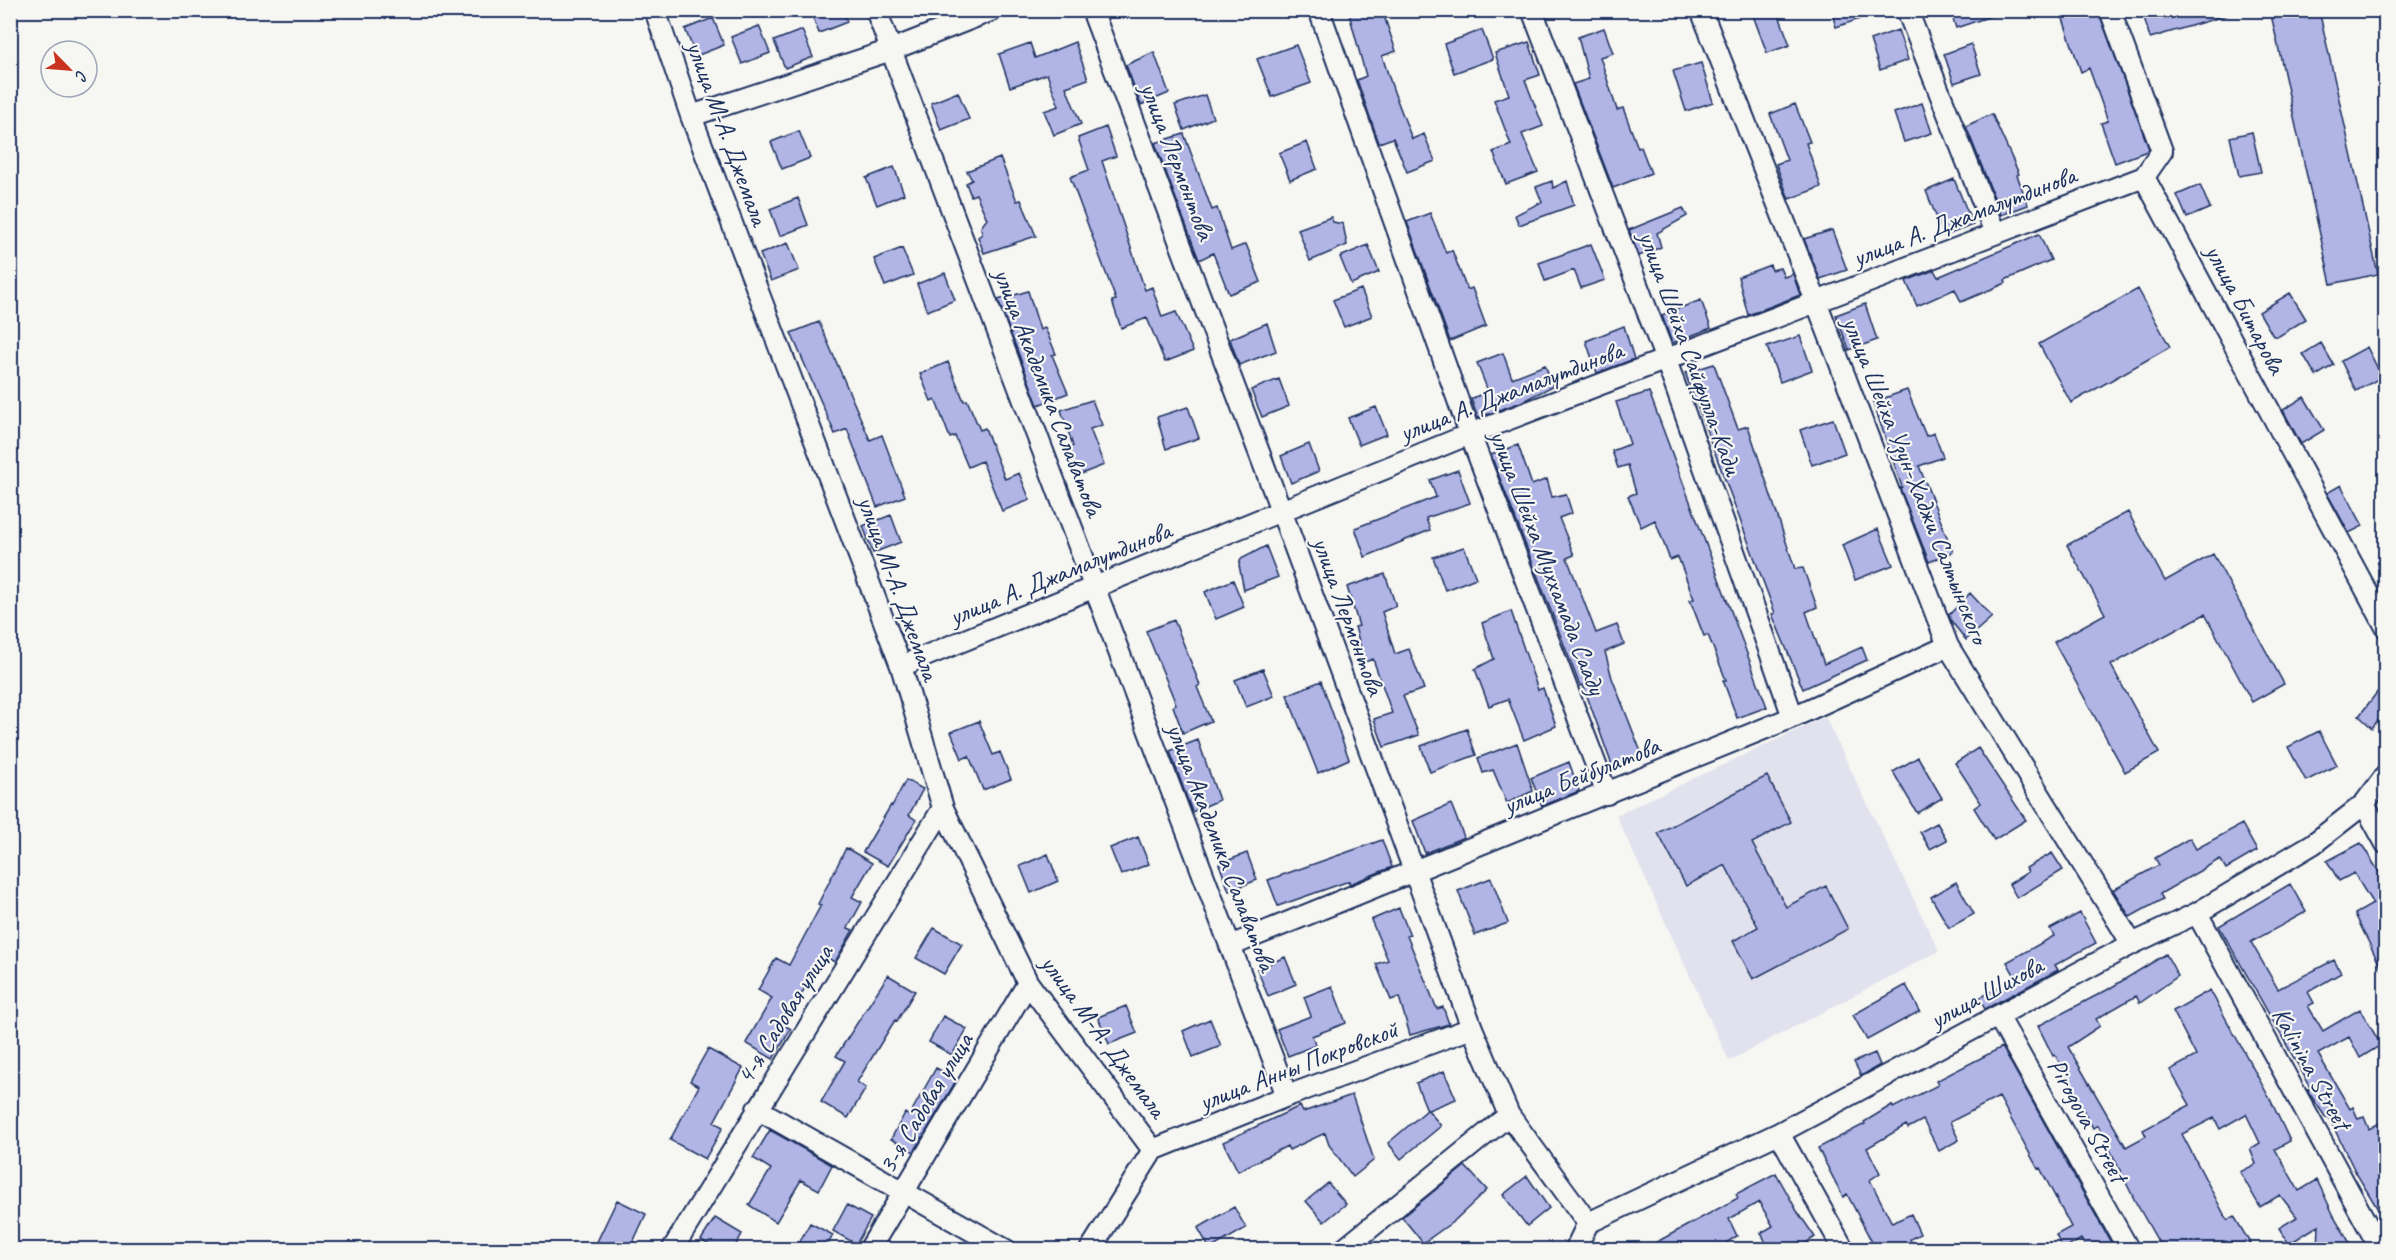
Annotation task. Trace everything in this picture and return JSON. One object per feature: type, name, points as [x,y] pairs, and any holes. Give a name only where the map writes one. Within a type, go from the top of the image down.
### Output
[{"type":"street","name":"улица М-А. Джемала","points":[[655,10],[691,116],[902,666],[943,808],[1028,983],[1153,1150]]},
{"type":"street","name":"улица Академика Салаватова","points":[[876,10],[1287,1096]]},
{"type":"street","points":[[691,116],[891,50],[993,10]]},
{"type":"street","name":"улица Лермонтова","points":[[1092,10],[1472,1028],[1509,1115],[1588,1223]]},
{"type":"street","name":"улица Шейха Муххамада Сааду","points":[[1319,10],[1470,434],[1607,794]]},
{"type":"street","name":"улица Шейха Сайфулла-Кади","points":[[1532,10],[1666,360],[1793,717]]},
{"type":"street","name":"улица Шейха Узун-Хаджи Салтынского","points":[[1701,10],[1816,301],[1948,646],[2132,944]]},
{"type":"street","points":[[1907,10],[1995,233]]},
{"type":"street","points":[[2110,10],[2162,151],[2144,177]]},
{"type":"street","name":"улица А. Джамалутдинова","points":[[902,666],[1470,434],[2144,177]]},
{"type":"street","name":"улица Битарова","points":[[2144,177],[2385,627]]},
{"type":"street","name":"улица Бейбулатова","points":[[1230,946],[1793,717],[1948,646]]},
{"type":"street","name":"улица Шихова","points":[[1588,1223],[1779,1133],[2132,944],[2197,913],[2313,844],[2364,804],[2385,775]]},
{"type":"street","points":[[2364,804],[2385,844]]},
{"type":"street","name":"4-я Садовая улица","points":[[672,1250],[943,808]]},
{"type":"street","name":"Kalinina Street","points":[[2197,913],[2380,1250]]},
{"type":"street","name":"3-я Садовая улица","points":[[869,1250],[1028,983]]},
{"type":"street","name":"Pirogova Street","points":[[1998,1016],[2129,1250]]},
{"type":"street","name":"улица Анны Покровской","points":[[1153,1150],[1287,1096],[1472,1028]]},
{"type":"street","points":[[757,1109],[1006,1250]]},
{"type":"street","points":[[1343,1250],[1509,1115]]},
{"type":"street","points":[[1779,1133],[1844,1250]]},
{"type":"street","points":[[1090,1250],[1153,1150]]},
{"type":"street","points":[[1575,1250],[1588,1223]]},
{"type":"shaded area","points":[[1825,717],[1939,951],[1729,1061],[1616,815]]},
{"type":"building","points":[[810,10],[843,10],[847,22],[819,33]]},
{"type":"building","points":[[1348,10],[1382,10],[1396,51],[1382,56],[1394,92],[1412,139],[1424,134],[1435,161],[1407,172],[1393,138],[1379,143],[1357,80],[1366,76]]},
{"type":"building","points":[[1751,10],[1777,10],[1790,45],[1767,53]]},
{"type":"building","points":[[1831,10],[1876,10],[1877,13],[1836,27]]},
{"type":"building","points":[[1950,10],[2000,10],[2000,13],[1956,28]]},
{"type":"building","points":[[2060,10],[2098,10],[2149,149],[2147,151],[2115,163],[2101,123],[2108,121],[2089,68],[2081,72]]},
{"type":"building","points":[[2142,10],[2231,10],[2231,14],[2150,38]]},
{"type":"building","points":[[2270,10],[2319,10],[2378,274],[2331,284]]},
{"type":"building","points":[[713,18],[724,45],[696,56],[685,29]]},
{"type":"building","points":[[759,26],[770,53],[742,64],[731,37]]},
{"type":"building","points":[[1604,28],[1613,53],[1600,57],[1617,110],[1623,108],[1638,148],[1641,147],[1651,173],[1613,188],[1573,84],[1589,79],[1578,37]]},
{"type":"building","points":[[802,30],[813,57],[785,68],[774,41]]},
{"type":"building","points":[[1482,30],[1493,59],[1454,73],[1444,44]]},
{"type":"building","points":[[1898,30],[1908,60],[1880,70],[1870,40]]},
{"type":"building","points":[[1075,42],[1088,79],[1066,87],[1081,124],[1054,135],[1044,111],[1059,106],[1047,74],[1010,87],[999,54],[1030,43],[1035,58]]},
{"type":"building","points":[[1529,42],[1540,75],[1525,80],[1543,126],[1522,134],[1538,172],[1506,184],[1493,152],[1511,145],[1494,100],[1509,95],[1495,53]]},
{"type":"building","points":[[1971,44],[1981,74],[1954,83],[1944,54]]},
{"type":"building","points":[[1296,45],[1311,83],[1272,97],[1257,59]]},
{"type":"building","points":[[1154,52],[1169,93],[1141,105],[1126,65]]},
{"type":"building","points":[[1701,63],[1713,102],[1686,111],[1673,71]]},
{"type":"building","points":[[958,92],[969,119],[941,130],[931,103]]},
{"type":"building","points":[[1205,95],[1213,118],[1184,130],[1175,105]]},
{"type":"building","points":[[1922,103],[1932,133],[1904,142],[1894,113]]},
{"type":"building","points":[[1795,104],[1810,142],[1806,143],[1821,187],[1789,199],[1776,164],[1787,160],[1770,114]]},
{"type":"building","points":[[1992,114],[2019,174],[2017,175],[2028,205],[2001,215],[1966,126]]},
{"type":"building","points":[[1106,127],[1116,156],[1102,161],[1145,290],[1152,287],[1162,317],[1176,312],[1193,351],[1165,362],[1147,318],[1121,328],[1112,301],[1116,300],[1070,177],[1089,170],[1078,138]]},
{"type":"building","points":[[799,131],[810,158],[782,169],[771,142]]},
{"type":"building","points":[[2252,132],[2261,172],[2239,176],[2230,137]]},
{"type":"building","points":[[1184,134],[1212,210],[1217,208],[1231,250],[1246,244],[1261,282],[1229,294],[1213,253],[1199,260],[1155,143]]},
{"type":"building","points":[[1307,142],[1317,169],[1290,180],[1279,153]]},
{"type":"building","points":[[1000,158],[1017,201],[1021,200],[1036,236],[984,253],[978,237],[982,234],[981,227],[987,219],[976,194],[971,196],[966,183],[972,180],[967,171]]},
{"type":"building","points":[[894,167],[904,194],[877,205],[866,178]]},
{"type":"building","points":[[1954,179],[1973,225],[1944,236],[1926,191]]},
{"type":"building","points":[[1552,181],[1553,188],[1567,181],[1574,205],[1519,225],[1515,215],[1542,202],[1536,187]]},
{"type":"building","points":[[2200,185],[2210,208],[2187,218],[2177,195]]},
{"type":"building","points":[[798,198],[808,225],[780,236],[770,209]]},
{"type":"building","points":[[1683,208],[1687,216],[1657,233],[1661,247],[1639,256],[1629,230]]},
{"type":"building","points":[[1430,213],[1446,253],[1452,250],[1467,290],[1472,288],[1486,326],[1450,341],[1407,222]]},
{"type":"building","points":[[1331,217],[1333,222],[1343,224],[1347,245],[1310,261],[1298,229]]},
{"type":"building","points":[[1832,230],[1847,270],[1820,279],[1804,239]]},
{"type":"building","points":[[2039,234],[2051,260],[2005,280],[2006,283],[1961,302],[1955,289],[1917,306],[1906,281],[1934,270],[1938,277]]},
{"type":"building","points":[[788,243],[799,270],[771,281],[760,254]]},
{"type":"building","points":[[1591,244],[1605,280],[1581,288],[1574,270],[1545,281],[1539,263]]},
{"type":"building","points":[[1368,245],[1379,272],[1351,284],[1340,257]]},
{"type":"building","points":[[902,248],[913,275],[885,286],[874,259]]},
{"type":"building","points":[[1770,265],[1772,270],[1780,268],[1784,277],[1793,274],[1800,295],[1748,315],[1738,277]]},
{"type":"building","points":[[945,273],[955,300],[927,311],[917,284]]},
{"type":"building","points":[[1361,289],[1372,316],[1344,327],[1333,300]]},
{"type":"building","points":[[2138,289],[2170,347],[2071,403],[2039,344]]},
{"type":"building","points":[[1028,291],[1040,330],[1045,328],[1056,354],[1052,355],[1068,393],[1038,405],[998,300]]},
{"type":"building","points":[[2290,293],[2306,319],[2279,336],[2273,336],[2259,312]]},
{"type":"building","points":[[1701,300],[1711,328],[1672,343],[1662,315]]},
{"type":"building","points":[[1865,304],[1877,340],[1849,350],[1836,315]]},
{"type":"building","points":[[819,322],[870,440],[882,435],[905,496],[877,507],[847,429],[835,434],[791,333]]},
{"type":"building","points":[[1267,323],[1276,351],[1239,365],[1230,339]]},
{"type":"building","points":[[1624,326],[1634,359],[1597,373],[1586,341]]},
{"type":"building","points":[[1800,336],[1812,370],[1780,382],[1767,347]]},
{"type":"building","points":[[2321,343],[2334,365],[2316,376],[2303,354]]},
{"type":"building","points":[[2367,347],[2382,377],[2356,391],[2341,361]]},
{"type":"building","points":[[1503,353],[1512,378],[1545,365],[1553,386],[1521,402],[1478,418],[1471,399],[1488,391],[1477,363]]},
{"type":"building","points":[[948,362],[964,401],[967,400],[980,430],[985,428],[1005,479],[1019,473],[1030,500],[1002,511],[982,461],[968,467],[955,436],[950,438],[935,399],[931,401],[920,374]]},
{"type":"building","points":[[1714,364],[1738,429],[1748,426],[1795,569],[1803,568],[1817,607],[1806,612],[1824,664],[1862,647],[1867,660],[1803,689],[1772,614],[1775,613],[1685,373]]},
{"type":"building","points":[[1279,379],[1289,406],[1262,417],[1251,390]]},
{"type":"building","points":[[1907,390],[1926,436],[1934,433],[1943,457],[1919,466],[1953,552],[1929,562],[1900,488],[1902,487],[1873,402]]},
{"type":"building","points":[[1649,392],[1767,707],[1737,718],[1723,680],[1726,680],[1708,635],[1704,636],[1690,600],[1694,599],[1678,557],[1670,560],[1655,520],[1641,527],[1628,496],[1636,493],[1628,465],[1618,468],[1612,451],[1630,444],[1616,402]]},
{"type":"building","points":[[2304,397],[2324,430],[2301,444],[2283,410]]},
{"type":"building","points":[[1092,400],[1102,425],[1090,429],[1104,465],[1076,476],[1066,449],[1073,446],[1061,410]]},
{"type":"building","points":[[1188,407],[1199,438],[1166,449],[1157,417]]},
{"type":"building","points":[[1376,407],[1387,434],[1359,445],[1348,418]]},
{"type":"building","points":[[1833,419],[1845,453],[1812,465],[1800,430]]},
{"type":"building","points":[[1309,444],[1319,471],[1291,483],[1281,456]]},
{"type":"building","points":[[1518,445],[1532,485],[1547,479],[1552,497],[1566,494],[1572,513],[1559,518],[1574,555],[1567,558],[1596,633],[1617,625],[1624,644],[1605,652],[1612,678],[1643,757],[1613,768],[1583,685],[1580,686],[1491,455]]},
{"type":"building","points":[[1458,470],[1470,503],[1426,518],[1430,530],[1365,557],[1355,528],[1436,497],[1430,480]]},
{"type":"building","points":[[2341,485],[2363,526],[2349,533],[2327,493]]},
{"type":"building","points":[[2128,512],[2165,581],[2213,554],[2284,684],[2252,702],[2205,614],[2111,665],[2159,753],[2125,772],[2054,642],[2105,614],[2067,545]]},
{"type":"building","points":[[891,515],[901,542],[873,553],[863,526]]},
{"type":"building","points":[[1878,529],[1893,565],[1855,580],[1842,545]]},
{"type":"building","points":[[1266,546],[1278,577],[1244,590],[1239,565],[1241,559]]},
{"type":"building","points":[[1464,547],[1476,578],[1445,590],[1433,557]]},
{"type":"building","points":[[1385,574],[1396,606],[1382,612],[1395,654],[1409,649],[1424,689],[1403,696],[1419,735],[1384,747],[1374,719],[1392,713],[1373,659],[1365,662],[1355,627],[1359,626],[1347,587]]},
{"type":"building","points":[[1233,580],[1244,607],[1216,619],[1205,592]]},
{"type":"building","points":[[1970,593],[1992,617],[1966,640],[1949,615]]},
{"type":"building","points":[[1511,611],[1538,690],[1543,688],[1556,726],[1524,740],[1508,699],[1489,706],[1475,669],[1494,659],[1482,623]]},
{"type":"building","points":[[1174,620],[1200,685],[1197,687],[1211,721],[1183,733],[1173,706],[1176,704],[1146,631]]},
{"type":"building","points":[[1263,669],[1274,696],[1246,707],[1235,680]]},
{"type":"building","points":[[1321,681],[1349,759],[1318,773],[1287,695]]},
{"type":"building","points":[[2385,682],[2385,711],[2372,728],[2359,716]]},
{"type":"building","points":[[979,721],[993,755],[1000,752],[1011,779],[983,790],[969,756],[962,759],[951,732]]},
{"type":"building","points":[[1467,729],[1476,755],[1430,772],[1421,746]]},
{"type":"building","points":[[2319,731],[2337,765],[2306,781],[2288,747]]},
{"type":"building","points":[[1198,740],[1219,800],[1192,812],[1170,751]]},
{"type":"building","points":[[1517,743],[1533,791],[1507,803],[1493,770],[1483,773],[1478,758]]},
{"type":"building","points":[[1978,748],[2026,820],[1994,840],[1974,808],[1981,803],[1955,763]]},
{"type":"building","points":[[1918,757],[1942,798],[1917,813],[1893,772]]},
{"type":"building","points":[[1569,762],[1579,791],[1542,806],[1531,778]]},
{"type":"building","points":[[1767,776],[1791,822],[1752,843],[1786,907],[1826,886],[1848,929],[1753,979],[1733,941],[1758,927],[1725,865],[1686,886],[1658,833]]},
{"type":"building","points":[[906,780],[923,789],[909,815],[916,820],[888,866],[863,852]]},
{"type":"building","points":[[1451,804],[1464,837],[1425,853],[1413,821]]},
{"type":"building","points":[[1937,823],[1947,840],[1930,849],[1920,832]]},
{"type":"building","points":[[2242,824],[2257,851],[2226,869],[2220,859],[2160,894],[2163,899],[2130,917],[2113,890],[2159,865],[2155,858],[2190,838],[2196,849]]},
{"type":"building","points":[[1138,837],[1149,864],[1121,875],[1110,848]]},
{"type":"building","points":[[1382,840],[1392,867],[1350,884],[1349,881],[1278,906],[1268,880]]},
{"type":"building","points":[[2361,843],[2385,882],[2385,976],[2355,914],[2373,904],[2354,873],[2339,881],[2327,861]]},
{"type":"building","points":[[846,848],[872,863],[852,897],[862,902],[848,928],[853,930],[835,962],[823,956],[784,1025],[791,1029],[773,1059],[746,1043],[772,998],[758,990],[776,958],[789,965],[821,905],[818,904]]},
{"type":"building","points":[[1247,853],[1257,880],[1229,891],[1219,864]]},
{"type":"building","points":[[2052,853],[2063,870],[2017,898],[2009,884],[2028,872],[2026,868]]},
{"type":"building","points":[[1048,854],[1058,881],[1031,893],[1020,866]]},
{"type":"building","points":[[1491,878],[1508,923],[1475,935],[1458,891]]},
{"type":"building","points":[[1956,882],[1974,914],[1949,928],[1931,897]]},
{"type":"building","points":[[2290,884],[2306,912],[2251,942],[2278,989],[2334,960],[2341,973],[2308,992],[2314,1003],[2308,1006],[2323,1031],[2360,1009],[2381,1045],[2360,1058],[2349,1037],[2318,1054],[2350,1109],[2353,1107],[2358,1119],[2364,1117],[2369,1129],[2381,1122],[2385,1130],[2385,1221],[2356,1173],[2328,1116],[2326,1118],[2307,1090],[2311,1088],[2219,926]]},
{"type":"building","points":[[1399,908],[1410,935],[1407,936],[1437,1009],[1443,1007],[1449,1024],[1410,1035],[1399,997],[1391,1000],[1376,964],[1388,960],[1371,920]]},
{"type":"building","points":[[2080,913],[2096,943],[2055,965],[2058,970],[1985,1009],[1979,998],[2016,978],[2007,962],[2054,936],[2050,929]]},
{"type":"building","points":[[934,928],[962,944],[944,974],[916,958]]},
{"type":"building","points":[[2166,954],[2178,976],[2140,1003],[2136,996],[2096,1019],[2100,1026],[2068,1047],[2126,1147],[2146,1136],[2143,1130],[2190,1105],[2170,1070],[2196,1056],[2173,1011],[2210,990],[2270,1099],[2290,1141],[2275,1149],[2299,1191],[2317,1180],[2354,1250],[2318,1250],[2319,1225],[2289,1244],[2279,1228],[2297,1217],[2280,1195],[2260,1207],[2240,1172],[2256,1164],[2250,1149],[2260,1143],[2246,1114],[2220,1129],[2214,1118],[2182,1134],[2227,1220],[2234,1216],[2250,1243],[2240,1250],[2163,1250],[2135,1201],[2098,1125],[2093,1128],[2076,1097],[2078,1096],[2055,1055],[2053,1056],[2038,1026],[2107,990]]},
{"type":"building","points":[[1285,957],[1296,984],[1268,996],[1257,969]]},
{"type":"building","points":[[888,975],[915,991],[857,1082],[866,1088],[848,1118],[821,1102],[845,1061],[836,1056]]},
{"type":"building","points":[[1906,985],[1920,1011],[1867,1040],[1853,1015]]},
{"type":"building","points":[[1332,986],[1346,1023],[1312,1036],[1316,1045],[1288,1056],[1277,1029],[1311,1016],[1304,997]]},
{"type":"building","points":[[1126,1006],[1137,1033],[1109,1044],[1098,1017]]},
{"type":"building","points":[[943,1016],[967,1029],[952,1055],[929,1042]]},
{"type":"building","points":[[1210,1019],[1221,1046],[1193,1057],[1183,1031]]},
{"type":"building","points":[[2002,1047],[2115,1250],[2087,1250],[2081,1239],[2063,1250],[2056,1235],[2071,1227],[1999,1097],[1950,1122],[1959,1140],[1939,1151],[1923,1120],[1908,1128],[1906,1125],[1867,1148],[1880,1173],[1870,1180],[1892,1223],[1911,1214],[1920,1234],[1910,1239],[1915,1250],[1876,1250],[1847,1194],[1843,1197],[1818,1148],[1865,1124],[1864,1122],[1892,1105],[1893,1108],[1938,1085],[1936,1081]]},
{"type":"building","points":[[708,1049],[743,1068],[714,1122],[723,1127],[705,1159],[670,1140],[699,1086],[690,1081]]},
{"type":"building","points":[[1875,1053],[1880,1065],[1861,1076],[1854,1062]]},
{"type":"building","points":[[936,1068],[957,1079],[914,1152],[891,1139],[905,1113],[909,1116]]},
{"type":"building","points":[[1444,1071],[1456,1099],[1428,1110],[1441,1126],[1401,1159],[1388,1143],[1427,1110],[1416,1083]]},
{"type":"building","points":[[1352,1095],[1374,1160],[1353,1177],[1329,1145],[1325,1133],[1289,1150],[1287,1146],[1238,1171],[1223,1142],[1300,1106],[1303,1112]]},
{"type":"building","points":[[770,1130],[832,1165],[819,1190],[801,1180],[776,1222],[749,1205],[771,1169],[753,1158]]},
{"type":"building","points":[[1465,1166],[1487,1190],[1454,1221],[1423,1243],[1402,1217]]},
{"type":"building","points":[[1776,1173],[1797,1211],[1815,1237],[1795,1250],[1770,1250],[1761,1233],[1773,1226],[1759,1202],[1729,1219],[1737,1236],[1715,1250],[1642,1250],[1738,1198],[1736,1194]]},
{"type":"building","points":[[1527,1176],[1549,1208],[1527,1226],[1503,1195]]},
{"type":"building","points":[[1328,1183],[1346,1204],[1324,1222],[1306,1201]]},
{"type":"building","points":[[617,1200],[646,1214],[630,1250],[593,1250]]},
{"type":"building","points":[[847,1205],[871,1218],[856,1244],[833,1231]]},
{"type":"building","points":[[1234,1207],[1246,1228],[1210,1249],[1198,1228]]},
{"type":"building","points":[[715,1218],[742,1234],[733,1250],[717,1250],[701,1240]]},
{"type":"building","points":[[810,1223],[833,1235],[825,1250],[795,1250]]}]
